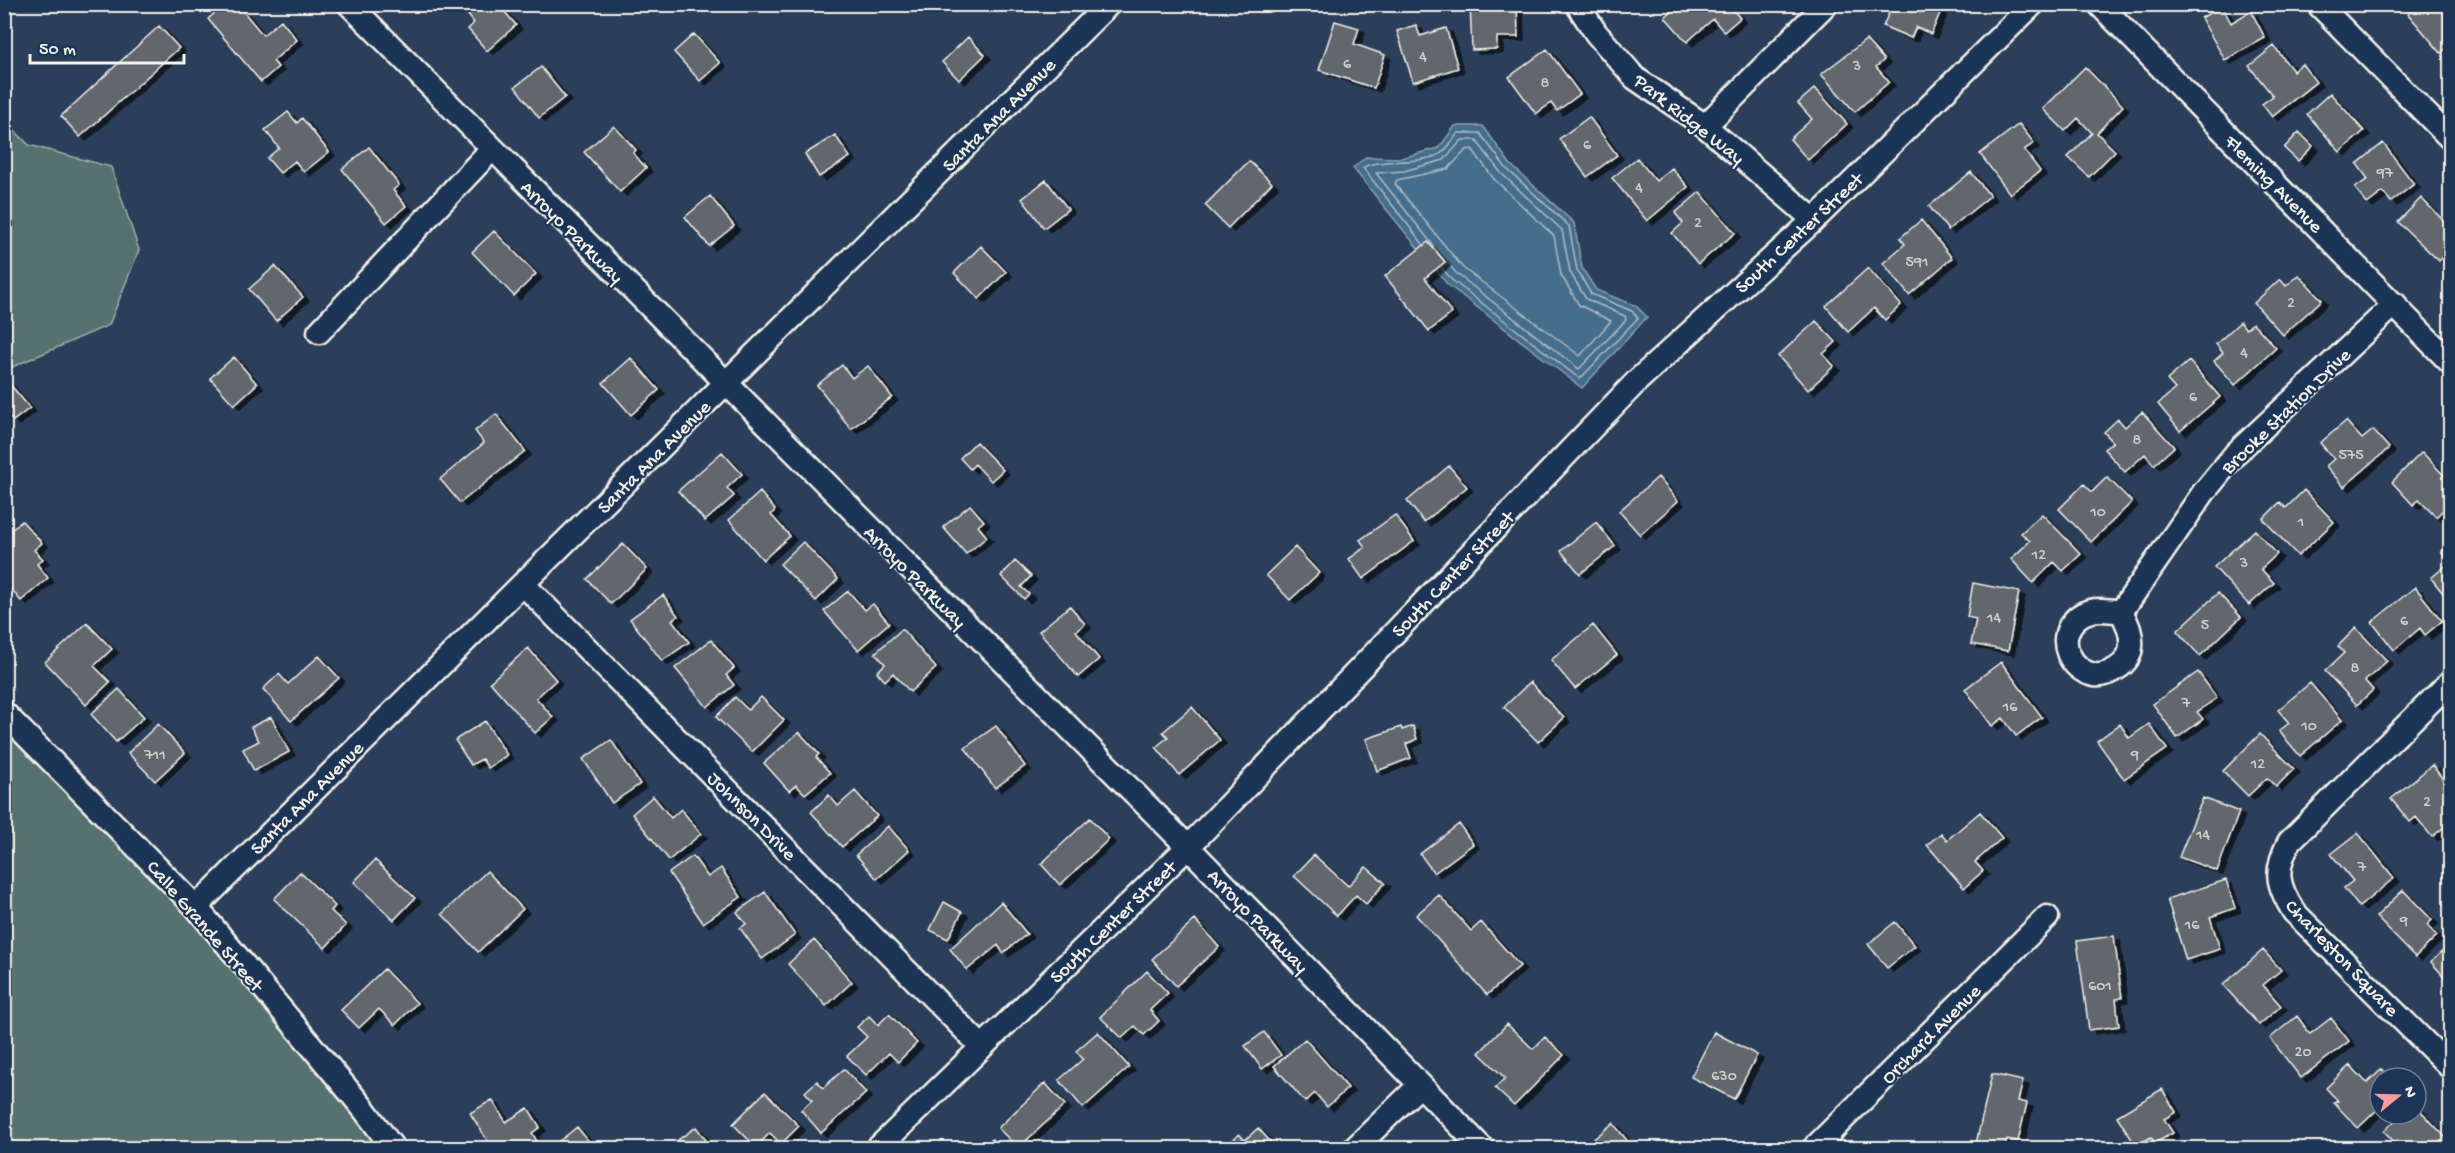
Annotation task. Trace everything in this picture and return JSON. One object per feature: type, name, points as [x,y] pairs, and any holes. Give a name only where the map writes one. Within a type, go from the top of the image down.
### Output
[{"type":"street","name":"Arroyo Parkway","points":[[349,4],[1188,847],[1482,1149]]},
{"type":"street","name":"Santa Ana Avenue","points":[[196,907],[1109,4]]},
{"type":"street","name":"Park Ridge Way","points":[[1577,4],[1596,33],[1635,78],[1705,126],[1814,220]]},
{"type":"street","points":[[1705,126],[1826,4]]},
{"type":"street","name":"South Center Street","points":[[878,1149],[1188,847],[1638,380],[1814,220],[2033,4]]},
{"type":"street","name":"Fleming Avenue","points":[[2099,4],[2451,362]]},
{"type":"street","points":[[2318,4],[2451,138]]},
{"type":"street","points":[[319,332],[492,149]]},
{"type":"street","name":"Brooke Station Drive","points":[[2121,612],[2204,492],[2236,453],[2395,304]]},
{"type":"street","name":"Johnson Drive","points":[[523,584],[982,1047]]},
{"type":"street","name":"Charleston Square","points":[[2446,696],[2289,842],[2278,874],[2281,892],[2294,912],[2451,1067]]},
{"type":"street","name":"Calle Grande Street","points":[[4,713],[196,907],[363,1108],[393,1149]]},
{"type":"street","name":"Orchard Avenue","points":[[1814,1149],[2047,917]]},
{"type":"street","points":[[1355,1149],[1420,1085]]},
{"type":"green space","points":[[4,120],[29,145],[111,167],[139,250],[109,325],[5,370]]},
{"type":"green space","points":[[4,713],[196,907],[392,1148],[5,1148]]},
{"type":"water","points":[[1455,126],[1483,126],[1510,164],[1574,223],[1582,268],[1596,290],[1636,306],[1647,317],[1582,388],[1447,284],[1353,168],[1366,157],[1401,158],[1439,148]]},
{"type":"building","points":[[225,4],[237,4],[263,35],[281,20],[297,40],[273,61],[278,67],[261,82],[208,19]]},
{"type":"building","points":[[460,4],[498,4],[516,25],[487,51],[468,29],[474,23]]},
{"type":"building","points":[[1470,4],[1517,4],[1518,37],[1497,37],[1497,49],[1472,50]]},
{"type":"building","points":[[1679,4],[1728,4],[1740,18],[1724,32],[1713,19],[1687,42],[1665,17]]},
{"type":"building","points":[[1893,4],[1944,4],[1931,34],[1916,27],[1911,38],[1883,26]]},
{"type":"building","points":[[2419,4],[2450,4],[2450,45],[2441,53],[2408,14]]},
{"type":"building","points":[[2222,6],[2231,23],[2251,11],[2265,38],[2225,60],[2201,18]]},
{"type":"building","points":[[1335,21],[1359,28],[1354,44],[1385,55],[1374,88],[1319,70]]},
{"type":"building","points":[[1416,25],[1420,36],[1446,28],[1458,68],[1413,82],[1397,31]]},
{"type":"building","points":[[159,26],[179,48],[80,137],[61,116]]},
{"type":"building","points":[[694,34],[720,63],[700,81],[674,52]]},
{"type":"building","points":[[968,37],[985,55],[959,80],[942,62]]},
{"type":"building","points":[[1866,40],[1884,60],[1876,67],[1889,82],[1855,112],[1821,74]]},
{"type":"building","points":[[2274,46],[2293,71],[2302,64],[2316,82],[2272,117],[2262,104],[2273,96],[2249,66]]},
{"type":"building","points":[[1547,49],[1580,94],[1557,111],[1551,103],[1536,114],[1509,77]]},
{"type":"building","points":[[541,67],[565,97],[539,118],[515,87]]},
{"type":"building","points":[[2085,67],[2123,106],[2097,133],[2115,151],[2089,177],[2068,157],[2092,133],[2078,118],[2065,131],[2043,109]]},
{"type":"building","points":[[1815,88],[1847,124],[1808,160],[1790,139],[1812,119],[1798,103]]},
{"type":"building","points":[[2330,93],[2364,131],[2340,152],[2307,114]]},
{"type":"building","points":[[288,112],[297,123],[302,118],[329,152],[304,172],[295,161],[280,173],[267,158],[279,148],[265,130]]},
{"type":"building","points":[[1589,117],[1617,155],[1587,177],[1559,139]]},
{"type":"building","points":[[2019,124],[2034,143],[2024,150],[2040,171],[2010,194],[1980,154]]},
{"type":"building","points":[[614,126],[636,150],[633,153],[646,168],[620,192],[584,152]]},
{"type":"building","points":[[2299,132],[2313,146],[2298,161],[2284,148]]},
{"type":"building","points":[[835,135],[850,157],[819,177],[805,154]]},
{"type":"building","points":[[2383,143],[2414,184],[2391,202],[2383,192],[2367,204],[2355,188],[2368,179],[2357,164]]},
{"type":"building","points":[[369,147],[399,185],[393,190],[406,206],[386,223],[342,169]]},
{"type":"building","points":[[1637,158],[1656,181],[1672,168],[1688,187],[1647,221],[1612,178]]},
{"type":"building","points":[[1249,161],[1272,183],[1228,228],[1205,205]]},
{"type":"building","points":[[1971,172],[1990,196],[1948,230],[1929,206]]},
{"type":"building","points":[[1046,180],[1068,209],[1044,228],[1022,199]]},
{"type":"building","points":[[1700,192],[1735,233],[1698,264],[1672,233],[1683,223],[1675,213]]},
{"type":"building","points":[[710,196],[734,226],[709,246],[685,217]]},
{"type":"building","points":[[2421,198],[2450,227],[2450,250],[2439,261],[2398,222]]},
{"type":"building","points":[[1921,220],[1952,258],[1909,295],[1883,263],[1905,244],[1900,238]]},
{"type":"building","points":[[494,231],[536,274],[514,296],[472,252]]},
{"type":"building","points":[[1428,242],[1445,262],[1425,278],[1452,313],[1429,331],[1385,276]]},
{"type":"building","points":[[981,246],[1006,272],[979,299],[954,273]]},
{"type":"building","points":[[275,266],[303,297],[276,321],[249,289]]},
{"type":"building","points":[[1868,268],[1901,305],[1885,320],[1874,308],[1848,332],[1826,306]]},
{"type":"building","points":[[2299,275],[2322,300],[2283,335],[2254,303],[2280,279],[2286,286]]},
{"type":"building","points":[[1816,321],[1836,342],[1823,354],[1834,366],[1808,390],[1778,356]]},
{"type":"building","points":[[2240,322],[2246,329],[2253,323],[2276,348],[2235,385],[2214,361],[2223,353],[2216,344]]},
{"type":"building","points":[[234,357],[257,384],[234,405],[210,378]]},
{"type":"building","points":[[631,358],[659,390],[631,415],[603,383]]},
{"type":"building","points":[[2189,361],[2220,397],[2180,431],[2158,404],[2175,389],[2167,380]]},
{"type":"building","points":[[842,365],[852,378],[868,366],[892,397],[851,429],[817,385]]},
{"type":"building","points":[[8,382],[30,408],[13,421],[4,411],[4,385]]},
{"type":"building","points":[[2142,412],[2174,447],[2154,465],[2145,454],[2125,472],[2104,449],[2113,442],[2104,432],[2118,419],[2125,427]]},
{"type":"building","points":[[496,414],[525,451],[460,503],[440,479],[484,443],[475,431]]},
{"type":"building","points":[[2346,421],[2362,439],[2373,430],[2389,448],[2344,487],[2326,466],[2334,459],[2320,443]]},
{"type":"building","points":[[976,442],[1003,470],[991,481],[975,464],[970,469],[960,458]]},
{"type":"building","points":[[722,452],[742,474],[727,488],[734,496],[705,521],[678,491]]},
{"type":"building","points":[[2422,452],[2450,482],[2450,503],[2436,517],[2419,500],[2413,505],[2392,482]]},
{"type":"building","points":[[1449,466],[1467,487],[1424,522],[1407,501]]},
{"type":"building","points":[[1658,477],[1678,501],[1640,535],[1619,511]]},
{"type":"building","points":[[2107,477],[2132,502],[2091,542],[2059,509],[2084,484],[2092,492]]},
{"type":"building","points":[[2304,490],[2334,522],[2298,556],[2263,519],[2280,502],[2286,508]]},
{"type":"building","points":[[760,492],[775,510],[771,515],[790,536],[763,560],[729,520]]},
{"type":"building","points":[[970,505],[984,521],[978,526],[987,537],[966,554],[943,527]]},
{"type":"building","points":[[2042,514],[2081,554],[2063,571],[2054,562],[2033,583],[2011,559],[2030,541],[2021,533]]},
{"type":"building","points":[[1395,515],[1414,541],[1363,579],[1349,559],[1365,547],[1360,540]]},
{"type":"building","points":[[22,521],[42,543],[34,550],[43,559],[37,564],[48,578],[21,601],[4,581],[4,536]]},
{"type":"building","points":[[1596,522],[1615,546],[1580,574],[1561,551]]},
{"type":"building","points":[[2255,530],[2277,554],[2261,569],[2274,583],[2249,605],[2214,567]]},
{"type":"building","points":[[803,542],[838,579],[816,601],[780,564]]},
{"type":"building","points":[[623,544],[647,569],[611,604],[587,579]]},
{"type":"building","points":[[2450,544],[2450,562],[2441,552]]},
{"type":"building","points":[[1295,547],[1319,573],[1290,600],[1266,575]]},
{"type":"building","points":[[1015,561],[1031,576],[1021,587],[1029,594],[1024,599],[1001,576]]},
{"type":"building","points":[[2450,562],[2450,602],[2431,578]]},
{"type":"building","points":[[1973,583],[2019,592],[2008,651],[1971,644],[1976,619],[1967,617]]},
{"type":"building","points":[[2415,587],[2442,621],[2425,635],[2420,628],[2394,650],[2372,622]]},
{"type":"building","points":[[848,591],[865,610],[873,604],[889,623],[858,650],[824,611]]},
{"type":"building","points":[[2218,593],[2241,617],[2200,656],[2177,631]]},
{"type":"building","points":[[663,595],[678,616],[672,620],[689,642],[662,661],[630,619]]},
{"type":"building","points":[[1070,606],[1085,624],[1076,631],[1099,659],[1078,677],[1039,631]]},
{"type":"building","points":[[87,623],[112,649],[94,666],[110,682],[86,705],[45,662]]},
{"type":"building","points":[[1593,625],[1617,655],[1575,689],[1551,660]]},
{"type":"building","points":[[2356,628],[2387,661],[2365,681],[2373,690],[2357,705],[2325,671],[2344,653],[2338,646]]},
{"type":"building","points":[[902,629],[936,668],[910,692],[893,673],[885,681],[877,672],[885,664],[875,653]]},
{"type":"building","points":[[711,640],[734,668],[726,675],[734,685],[707,707],[675,668]]},
{"type":"building","points":[[528,648],[556,680],[536,698],[553,717],[535,733],[490,682]]},
{"type":"building","points":[[319,656],[339,678],[291,721],[263,689],[279,674],[288,684]]},
{"type":"building","points":[[2001,662],[2042,717],[2016,736],[2003,718],[1992,726],[1965,689]]},
{"type":"building","points":[[2198,672],[2217,698],[2197,712],[2203,719],[2177,738],[2153,704]]},
{"type":"building","points":[[1530,682],[1564,718],[1538,742],[1504,707]]},
{"type":"building","points":[[2310,683],[2342,720],[2300,756],[2279,731],[2289,723],[2278,710]]},
{"type":"building","points":[[119,689],[144,717],[116,742],[91,714]]},
{"type":"building","points":[[735,697],[748,710],[761,697],[784,720],[752,752],[716,717]]},
{"type":"building","points":[[1192,707],[1220,740],[1179,775],[1156,747],[1168,737],[1163,732]]},
{"type":"building","points":[[271,717],[289,752],[254,771],[243,749],[259,741],[251,727]]},
{"type":"building","points":[[485,721],[507,755],[488,768],[482,759],[471,765],[455,740]]},
{"type":"building","points":[[158,724],[185,753],[155,781],[128,753]]},
{"type":"building","points":[[2120,724],[2129,738],[2149,724],[2167,749],[2124,779],[2097,741]]},
{"type":"building","points":[[996,726],[1025,766],[995,788],[965,748]]},
{"type":"building","points":[[1413,726],[1417,739],[1406,744],[1411,758],[1377,771],[1366,739],[1401,727],[1402,730]]},
{"type":"building","points":[[799,732],[819,754],[816,757],[830,773],[805,794],[796,785],[789,791],[764,763]]},
{"type":"building","points":[[2260,734],[2294,769],[2276,787],[2267,778],[2248,796],[2223,771]]},
{"type":"building","points":[[611,740],[640,784],[612,803],[583,759]]},
{"type":"building","points":[[2432,765],[2449,787],[2445,791],[2450,798],[2450,822],[2432,837],[2416,817],[2410,822],[2391,799]]},
{"type":"building","points":[[855,791],[877,816],[842,847],[811,812],[829,795],[838,806]]},
{"type":"building","points":[[653,796],[671,818],[681,809],[701,834],[669,860],[632,814]]},
{"type":"building","points":[[2203,798],[2239,812],[2217,871],[2179,857]]},
{"type":"building","points":[[1980,812],[2002,838],[1975,862],[1983,871],[1964,888],[1927,845],[1941,833],[1947,840]]},
{"type":"building","points":[[1090,818],[1109,839],[1060,885],[1041,864]]},
{"type":"building","points":[[1459,824],[1473,844],[1434,873],[1420,854]]},
{"type":"building","points":[[888,826],[909,850],[877,879],[856,855]]},
{"type":"building","points":[[2358,833],[2394,878],[2359,907],[2344,888],[2353,881],[2331,854]]},
{"type":"building","points":[[1314,855],[1348,886],[1366,867],[1385,883],[1366,904],[1356,895],[1337,916],[1294,876]]},
{"type":"building","points":[[693,856],[708,877],[721,868],[741,897],[703,923],[669,873]]},
{"type":"building","points":[[375,860],[415,898],[394,920],[354,882]]},
{"type":"building","points":[[487,871],[523,909],[478,952],[442,914]]},
{"type":"building","points":[[300,872],[335,906],[331,911],[346,925],[325,948],[274,899]]},
{"type":"building","points":[[2226,880],[2235,908],[2210,917],[2220,949],[2186,960],[2167,899]]},
{"type":"building","points":[[2403,890],[2432,920],[2427,925],[2437,936],[2415,957],[2376,917]]},
{"type":"building","points":[[765,892],[795,935],[762,959],[740,928],[746,924],[737,912]]},
{"type":"building","points":[[1439,895],[1471,931],[1481,922],[1520,966],[1487,995],[1416,915]]},
{"type":"building","points":[[944,902],[962,912],[948,939],[930,930]]},
{"type":"building","points":[[1001,902],[1027,934],[1003,953],[998,945],[967,970],[950,949]]},
{"type":"building","points":[[1195,920],[1219,947],[1176,986],[1152,959]]},
{"type":"building","points":[[1895,922],[1915,946],[1887,968],[1868,944]]},
{"type":"building","points":[[2114,936],[2122,998],[2116,999],[2119,1026],[2089,1030],[2077,941]]},
{"type":"building","points":[[814,940],[852,982],[826,1006],[788,964]]},
{"type":"building","points":[[2450,944],[2450,983],[2431,962]]},
{"type":"building","points":[[2263,950],[2281,970],[2263,985],[2281,1006],[2259,1025],[2223,985]]},
{"type":"building","points":[[384,969],[417,1003],[395,1025],[379,1009],[359,1028],[341,1010]]},
{"type":"building","points":[[1147,971],[1168,993],[1150,1010],[1159,1021],[1144,1035],[1135,1026],[1122,1038],[1100,1017]]},
{"type":"building","points":[[889,1014],[917,1043],[898,1062],[889,1053],[866,1075],[847,1056],[867,1037],[857,1027],[869,1016],[878,1025]]},
{"type":"building","points":[[2297,1016],[2310,1034],[2331,1018],[2349,1041],[2301,1078],[2270,1038]]},
{"type":"building","points":[[1507,1024],[1533,1049],[1545,1037],[1564,1055],[1514,1106],[1495,1088],[1505,1078],[1479,1053]]},
{"type":"building","points":[[1098,1032],[1129,1067],[1083,1108],[1059,1080],[1083,1059],[1076,1051]]},
{"type":"building","points":[[1264,1032],[1281,1055],[1262,1069],[1245,1046]]},
{"type":"building","points":[[1714,1032],[1757,1055],[1734,1099],[1691,1077]]},
{"type":"building","points":[[1305,1039],[1348,1088],[1327,1107],[1315,1093],[1305,1102],[1274,1066]]},
{"type":"building","points":[[2350,1065],[2368,1082],[2368,1118],[2358,1128],[2334,1103],[2338,1101],[2326,1088]]},
{"type":"building","points":[[844,1069],[866,1093],[821,1133],[801,1110],[812,1100],[805,1092],[817,1081],[823,1088]]},
{"type":"building","points":[[1992,1074],[2023,1081],[2018,1101],[2027,1103],[2018,1141],[2007,1139],[2004,1148],[1975,1148]]},
{"type":"building","points":[[1045,1083],[1065,1105],[1018,1148],[998,1128]]},
{"type":"building","points":[[2162,1089],[2176,1112],[2164,1119],[2173,1133],[2155,1143],[2151,1137],[2136,1146],[2117,1116]]},
{"type":"building","points":[[765,1092],[799,1126],[781,1144],[770,1133],[756,1147],[733,1124]]},
{"type":"building","points":[[492,1100],[506,1122],[528,1108],[540,1127],[532,1133],[541,1148],[492,1148],[470,1113]]},
{"type":"building","points":[[2428,1119],[2448,1140],[2438,1148],[2400,1148],[2384,1131],[2389,1126],[2428,1126]]},
{"type":"building","points":[[1613,1123],[1629,1143],[1623,1148],[1583,1148]]},
{"type":"building","points":[[577,1127],[594,1148],[552,1147]]},
{"type":"building","points":[[696,1127],[712,1148],[684,1148],[678,1140]]},
{"type":"building","points":[[1258,1128],[1276,1148],[1229,1148],[1227,1146],[1239,1134],[1245,1140]]},
{"type":"building","points":[[992,1139],[1001,1148],[981,1148]]}]
